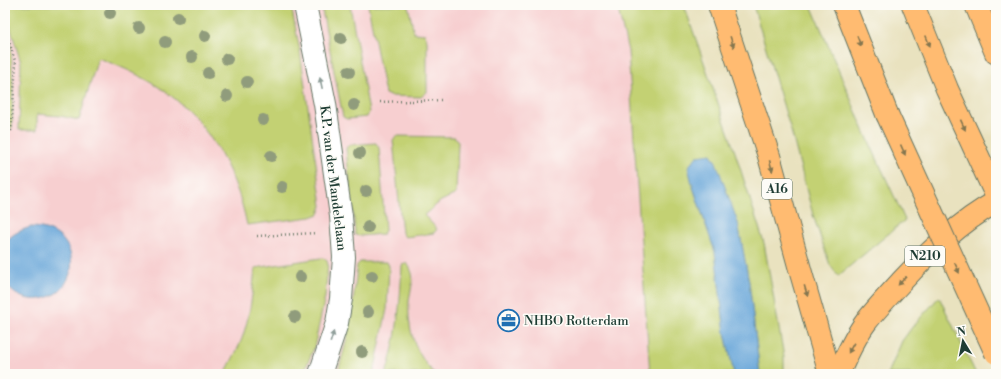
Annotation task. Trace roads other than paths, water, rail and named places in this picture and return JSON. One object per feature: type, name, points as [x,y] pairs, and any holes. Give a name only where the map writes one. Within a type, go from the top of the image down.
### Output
[{"type":"highway","name":"A16","points":[[720,5],[769,156],[830,374]]},
{"type":"highway","points":[[844,5],[887,114],[996,353]]},
{"type":"highway","points":[[914,5],[947,89],[996,195]]},
{"type":"highway","points":[[976,5],[996,53]]},
{"type":"highway","name":"N210","points":[[838,374],[848,352],[865,324],[885,299],[926,255],[965,223],[996,202]]},
{"type":"street","name":"K.P. van der Mandelelaan","points":[[305,5],[325,104],[344,257],[341,299],[336,323],[320,374]]},
{"type":"water","points":[[711,154],[716,162],[738,223],[749,282],[760,374],[734,374],[725,333],[715,252],[692,184],[688,167],[697,156]]},
{"type":"water","points":[[31,227],[50,231],[63,240],[70,252],[71,266],[68,279],[60,290],[47,298],[30,299],[19,296],[5,283],[5,243],[16,233]]},
{"type":"place","name":"NHBO Rotterdam","points":[[508,320]]}]
